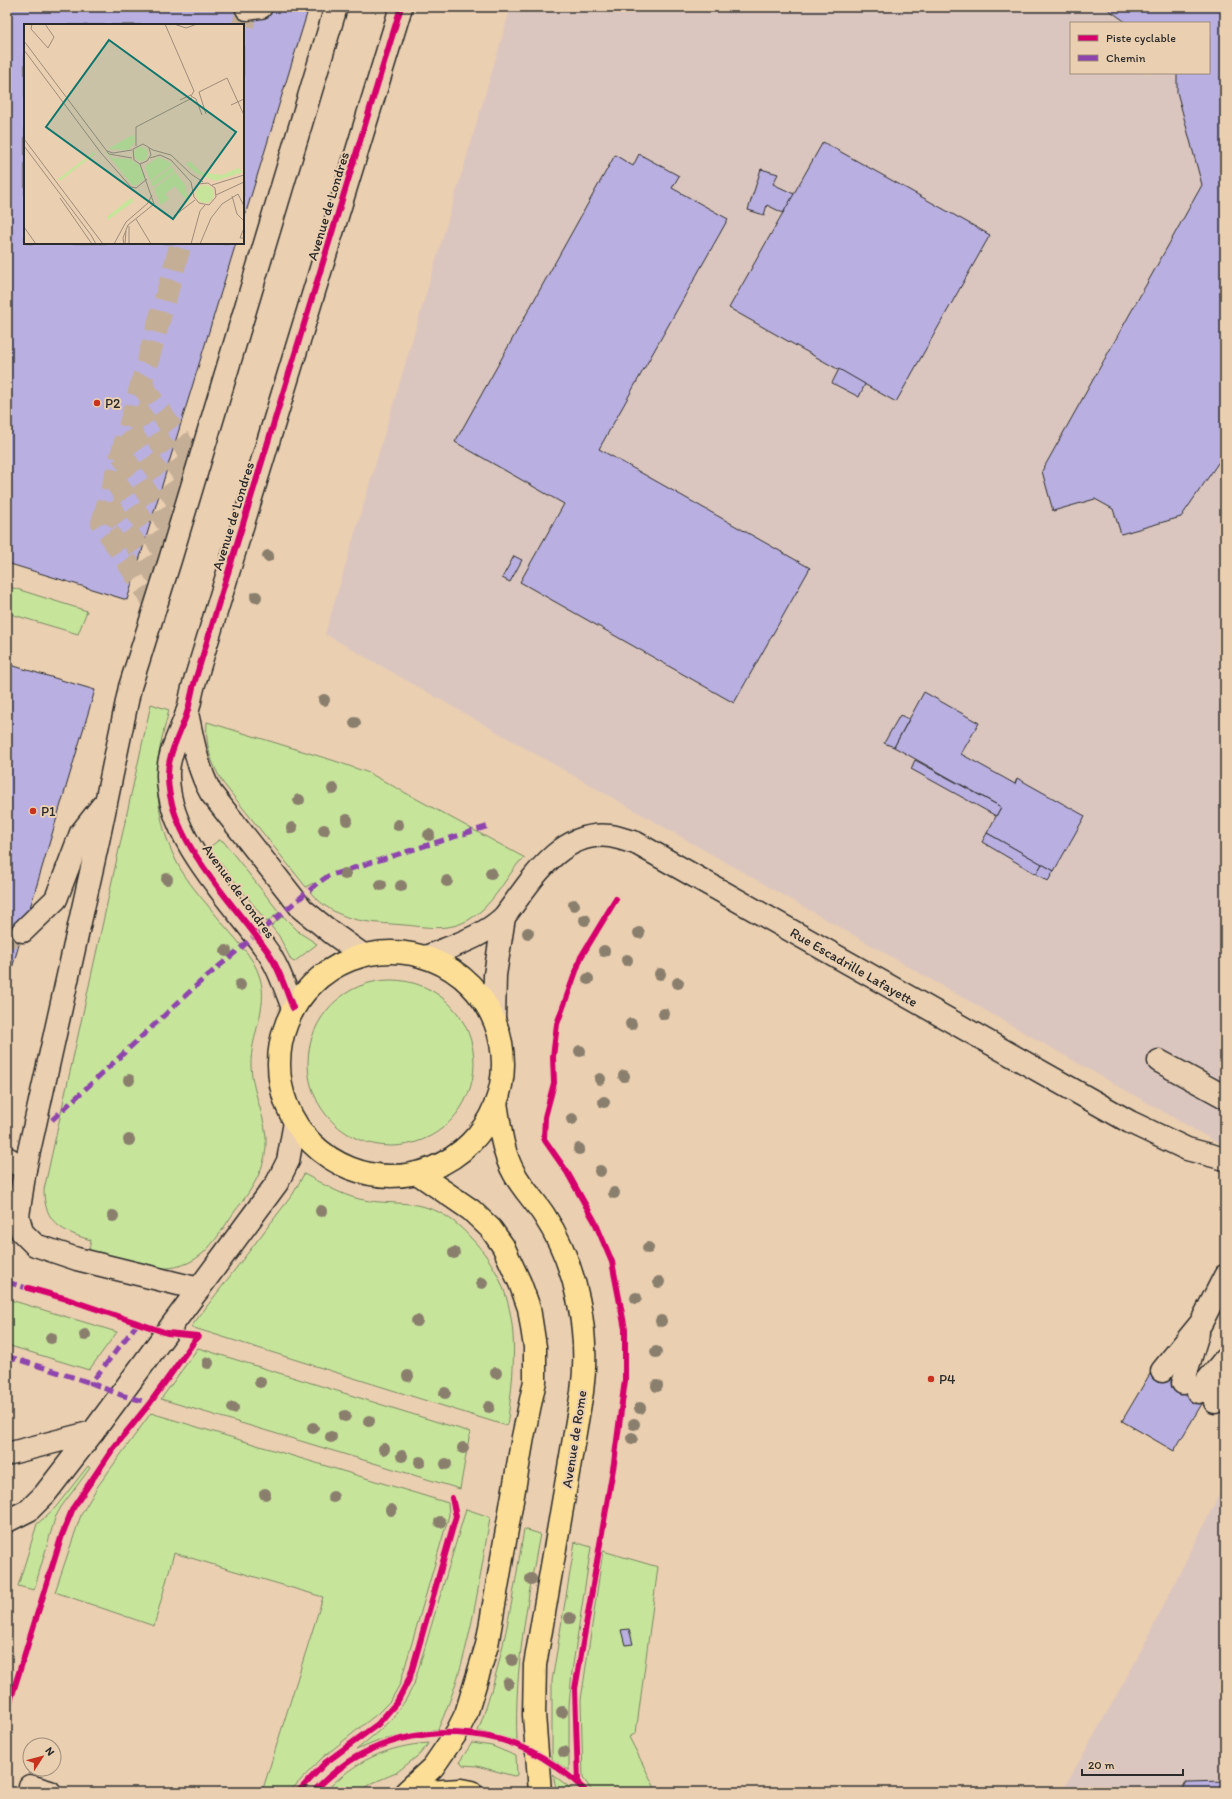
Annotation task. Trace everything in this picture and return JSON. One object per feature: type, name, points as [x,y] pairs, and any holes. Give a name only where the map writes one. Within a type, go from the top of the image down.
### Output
[{"type":"main road","points":[[384,952],[405,952],[426,957],[447,966],[467,980],[482,998],[494,1019],[502,1046],[503,1075],[496,1103],[484,1127],[466,1148],[443,1164],[417,1173],[389,1176],[361,1172],[336,1161],[313,1144],[295,1122],[283,1095],[279,1065],[282,1036],[293,1008],[311,984],[335,966],[363,955],[384,952]]},
{"type":"main road","name":"Avenue de Rome","points":[[496,1103],[504,1148],[514,1173],[544,1215],[558,1241],[577,1292],[582,1317],[586,1368],[535,1665],[534,1715],[540,1792]]},
{"type":"main road","points":[[406,1792],[433,1767],[457,1732],[466,1714],[487,1645],[534,1381],[535,1347],[528,1308],[520,1282],[503,1246],[491,1229],[471,1210],[417,1173]]},
{"type":"main road","points":[[426,1792],[461,1790],[471,1792]]},
{"type":"street","points":[[199,1289],[77,1260],[35,1245],[22,1232],[18,1216],[25,1169],[130,688],[170,560],[336,7]]},
{"type":"street","name":"Avenue de Londres","points":[[293,1008],[266,949],[222,893],[196,856],[174,815],[170,797],[168,776],[170,760],[187,712],[194,684],[401,7]]},
{"type":"street","name":"Avenue de Londres","points":[[187,712],[197,758],[203,778],[211,793],[302,909],[363,955]]},
{"type":"street","points":[[23,931],[56,899],[81,833],[106,801]]},
{"type":"street","name":"Rue Escadrille Lafayette","points":[[426,957],[483,933],[504,918],[548,859],[572,842],[588,837],[609,836],[636,843],[1130,1122],[1187,1149],[1225,1159]]},
{"type":"street","name":"Rue Escadrille Lafayette","points":[[494,1019],[495,975],[504,918]]},
{"type":"street","points":[[1159,1061],[1225,1097]]},
{"type":"street","points":[[7,1521],[29,1510],[45,1494],[93,1432],[278,1183],[288,1161],[295,1122]]},
{"type":"street","points":[[7,1158],[25,1169]]},
{"type":"street","points":[[1162,1371],[1201,1323],[1225,1276]]},
{"type":"street","points":[[1199,1392],[1201,1323]]},
{"type":"street","points":[[1199,1392],[1225,1359]]},
{"type":"street","points":[[1199,1392],[1225,1374]]},
{"type":"street","points":[[7,1454],[93,1432]]},
{"type":"street","points":[[30,1786],[50,1792]]},
{"type":"shaded area","points":[[511,7],[1225,7],[1225,1147],[325,634]]},
{"type":"shaded area","points":[[1225,1483],[1225,1792],[1062,1792],[1133,1666]]},
{"type":"green space","points":[[7,586],[87,611],[78,634],[7,613]]},
{"type":"green space","points":[[151,704],[169,710],[160,748],[157,780],[160,811],[168,842],[185,877],[248,954],[260,978],[262,989],[261,1011],[251,1055],[251,1066],[254,1087],[265,1127],[266,1137],[265,1156],[259,1173],[246,1196],[216,1239],[207,1250],[189,1262],[175,1267],[161,1268],[146,1268],[88,1254],[91,1240],[64,1229],[51,1218],[47,1211],[44,1190]]},
{"type":"green space","points":[[207,722],[335,761],[369,773],[525,858],[519,862],[491,901],[478,914],[454,926],[438,928],[378,923],[354,919],[342,915],[331,910],[310,892],[317,887],[313,883],[306,887],[223,783],[210,754],[207,738]]},
{"type":"green space","points":[[219,840],[223,841],[279,912],[267,922],[210,850],[210,847]]},
{"type":"green space","points":[[283,916],[300,933],[317,944],[294,962],[291,960],[279,936],[271,926]]},
{"type":"green space","points":[[391,980],[415,984],[430,990],[443,999],[455,1011],[464,1024],[470,1039],[474,1063],[470,1087],[464,1102],[455,1115],[443,1127],[430,1136],[415,1142],[391,1146],[367,1142],[352,1136],[339,1127],[327,1115],[318,1102],[312,1087],[308,1063],[312,1039],[318,1024],[327,1011],[339,999],[352,990],[367,984]]},
{"type":"green space","points":[[304,1174],[338,1192],[359,1199],[416,1205],[439,1212],[462,1229],[487,1258],[500,1280],[508,1303],[512,1326],[513,1375],[507,1426],[191,1327],[293,1194]]},
{"type":"green space","points":[[7,1299],[117,1332],[89,1370],[7,1345]]},
{"type":"green space","points":[[198,1348],[470,1432],[460,1489],[161,1399]]},
{"type":"green space","points":[[151,1413],[448,1503],[449,1515],[400,1684],[391,1700],[377,1714],[322,1758],[289,1792],[262,1792],[323,1597],[174,1553],[154,1626],[55,1592],[81,1515],[98,1486]]},
{"type":"green space","points":[[88,1466],[90,1468],[61,1507],[55,1518],[34,1590],[18,1586],[37,1524],[55,1508]]},
{"type":"green space","points":[[466,1509],[490,1517],[465,1651],[449,1704],[438,1729],[381,1740],[356,1750],[390,1721],[402,1705],[414,1684]]},
{"type":"green space","points":[[524,1529],[540,1534],[522,1637],[518,1688],[517,1741],[478,1731],[494,1682],[506,1632]]},
{"type":"green space","points":[[575,1542],[591,1547],[572,1671],[569,1706],[569,1771],[552,1759],[552,1681]]},
{"type":"green space","points":[[603,1551],[658,1567],[636,1733],[629,1737],[657,1792],[593,1792],[583,1778],[581,1700]]},
{"type":"green space","points":[[429,1743],[420,1754],[396,1773],[370,1784],[358,1792],[325,1792],[348,1772],[372,1757],[399,1748]]},
{"type":"green space","points":[[472,1743],[492,1746],[516,1756],[517,1775],[514,1776],[477,1766],[463,1765],[460,1761]]},
{"type":"green space","points":[[553,1775],[576,1792],[557,1792]]},
{"type":"building","name":"P2","points":[[7,7],[309,7],[244,219],[244,24],[24,24],[24,244],[236,244],[127,600],[7,563]]},
{"type":"building","points":[[1105,7],[1225,7],[1225,453],[1181,517],[1121,534],[1113,509],[1095,499],[1053,511],[1042,471],[1202,185],[1177,92],[1177,74],[1210,74],[1210,22],[1126,22]]},
{"type":"building","points":[[823,142],[990,235],[896,402],[729,308]]},
{"type":"building","points":[[639,154],[679,176],[672,188],[728,219],[599,449],[810,568],[734,703],[520,582],[564,504],[455,442],[615,155],[633,166]]},
{"type":"building","points":[[761,169],[778,174],[773,184],[794,194],[783,213],[767,205],[764,215],[748,210]]},
{"type":"building","points":[[839,369],[865,384],[859,397],[832,383]]},
{"type":"building","points":[[514,556],[522,560],[510,582],[502,578]]},
{"type":"building","name":"P1","points":[[7,664],[95,690],[7,985]]},
{"type":"building","points":[[924,692],[979,723],[961,754],[1015,784],[1017,778],[1085,816],[1054,871],[987,833],[1001,807],[894,747]]},
{"type":"building","points":[[900,715],[909,719],[894,747],[884,743]]},
{"type":"building","points":[[915,760],[1001,807],[996,816],[911,769]]},
{"type":"building","points":[[987,833],[1042,864],[1036,874],[982,842]]},
{"type":"building","points":[[1042,864],[1054,871],[1048,881],[1036,874]]},
{"type":"building","points":[[1154,1367],[1206,1397],[1174,1451],[1122,1421]]},
{"type":"building","points":[[629,1629],[633,1644],[625,1645],[621,1630]]},
{"type":"building","points":[[1225,1781],[1225,1792],[1180,1792],[1186,1782]]},
{"type":"tunnel","points":[[243,24],[247,9],[246,7]]},
{"type":"tunnel","points":[[156,606],[102,523],[181,244]]},
{"type":"tunnel","points":[[141,384],[198,466]]},
{"type":"tunnel","points":[[135,407],[192,487]]},
{"type":"tunnel","points":[[129,430],[185,513]]},
{"type":"tunnel","points":[[122,455],[177,538]]},
{"type":"tunnel","points":[[114,480],[170,560]]},
{"type":"tunnel","points":[[108,504],[163,585]]},
{"type":"tunnel","points":[[7,938],[23,931]]},
{"type":"marked path","points":[[52,1120],[199,983],[328,876],[489,826]]},
{"type":"marked path","points":[[7,1282],[30,1289]]},
{"type":"marked path","points":[[138,1323],[91,1383],[121,1395],[150,1403]]},
{"type":"marked path","points":[[7,1356],[91,1383]]},
{"type":"cycle path","points":[[293,1008],[281,977],[270,955],[219,889],[190,846],[179,823],[171,800],[168,769],[172,753],[187,713],[194,684],[401,7]]},
{"type":"cycle path","points":[[578,1782],[575,1689],[614,1463],[625,1380],[625,1329],[612,1262],[595,1222],[567,1172],[544,1139],[545,1117],[554,1083],[553,1057],[557,1024],[581,957],[616,899]]},
{"type":"cycle path","points":[[7,1711],[62,1535],[73,1508],[112,1450],[150,1403],[198,1336],[167,1333],[67,1299],[28,1288]]},
{"type":"cycle path","points":[[298,1792],[325,1763],[378,1724],[397,1702],[410,1677],[456,1516],[452,1498]]},
{"type":"cycle path","points":[[313,1792],[328,1777],[340,1768],[358,1756],[382,1745],[406,1738],[432,1734],[458,1733],[483,1736],[508,1742],[532,1752],[567,1774],[586,1792]]},
{"type":"place","name":"P2","points":[[97,403]]},
{"type":"place","name":"P1","points":[[33,811]]},
{"type":"place","name":"P4","points":[[931,1379]]}]
